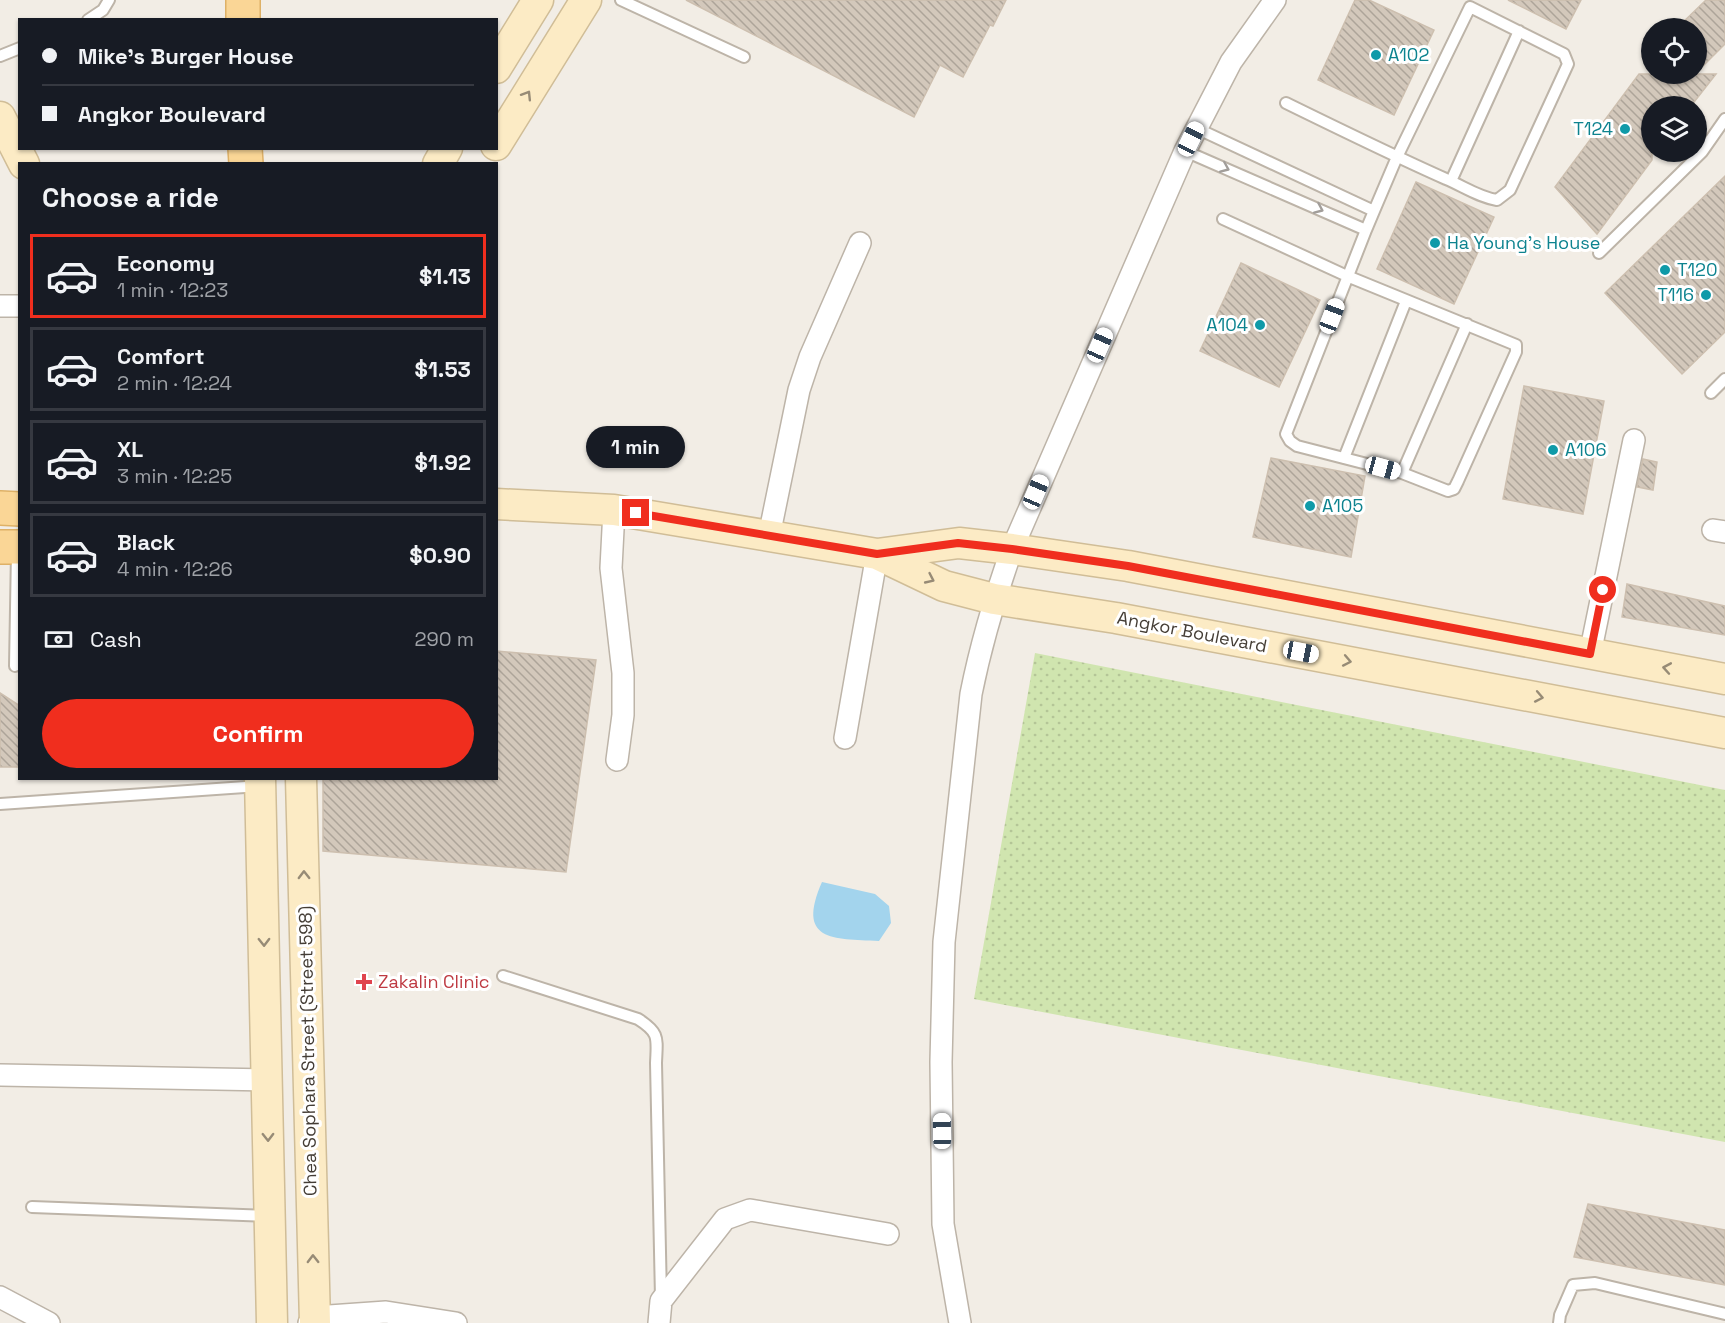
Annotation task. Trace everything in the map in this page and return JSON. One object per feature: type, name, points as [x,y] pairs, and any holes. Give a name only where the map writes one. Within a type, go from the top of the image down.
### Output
[{"type":"main road","points":[[243,0],[243,18]]},
{"type":"main road","points":[[498,65],[538,0]]},
{"type":"main road","points":[[498,142],[586,0]]},
{"type":"main road","points":[[3,128],[23,162]]},
{"type":"main road","name":"Angkor Boulevard","points":[[498,504],[614,510],[877,554],[944,586],[994,599],[1116,618],[1725,733]]},
{"type":"main road","points":[[0,508],[18,509]]},
{"type":"main road","name":"Angkor Boulevard","points":[[877,554],[958,543],[1128,566],[1725,679]]},
{"type":"main road","name":"Chea Sophara Street (Street 598)","points":[[301,780],[313,1321]]},
{"type":"main road","points":[[260,782],[272,1323]]},
{"type":"street","points":[[960,1323],[943,1224],[941,1062],[944,942],[971,694],[994,599],[1012,549],[1185,151],[1231,62],[1275,0]]},
{"type":"street","points":[[769,536],[799,390],[810,357],[860,243]]},
{"type":"street","points":[[0,306],[18,306]]},
{"type":"street","points":[[1590,654],[1634,440]]},
{"type":"street","points":[[614,510],[611,568],[623,673],[623,704],[617,760]]},
{"type":"street","points":[[845,738],[877,554]]},
{"type":"street","points":[[0,1076],[267,1080]]},
{"type":"street","points":[[659,1323],[661,1301],[725,1219],[750,1210],[888,1234]]},
{"type":"street","points":[[0,1297],[49,1323]]},
{"type":"street","points":[[313,1321],[386,1312],[456,1323]]},
{"type":"lane","points":[[91,18],[103,10],[109,0]]},
{"type":"lane","points":[[621,0],[744,57]]},
{"type":"lane","points":[[1223,219],[1347,276],[1516,345],[1516,352],[1454,489],[1448,491],[1402,473],[1297,446],[1286,434],[1347,276],[1397,157],[1470,7],[1564,54],[1568,64],[1510,190],[1497,200],[1483,198],[1451,181],[1397,157],[1286,103]]},
{"type":"lane","points":[[1451,181],[1519,31]]},
{"type":"lane","points":[[0,56],[18,49]]},
{"type":"lane","points":[[1599,253],[1702,152],[1725,119]]},
{"type":"lane","points":[[1196,128],[1374,211]]},
{"type":"lane","points":[[1185,151],[1366,230]]},
{"type":"lane","points":[[1344,458],[1407,301]]},
{"type":"lane","points":[[1402,473],[1467,324]]},
{"type":"lane","points":[[1711,393],[1725,379]]},
{"type":"lane","points":[[12,547],[15,666]]},
{"type":"lane","points":[[0,804],[260,782]]},
{"type":"lane","points":[[503,976],[638,1019],[652,1028],[657,1038],[661,1301]]},
{"type":"lane","points":[[32,1207],[270,1216]]},
{"type":"lane","points":[[1559,1323],[1560,1315],[1573,1285],[1595,1283],[1725,1314]]},
{"type":"green space","points":[[1035,653],[1725,790],[1725,1142],[974,999]]},
{"type":"water","points":[[822,882],[875,894],[889,906],[891,923],[879,941],[833,937],[823,933],[816,926],[813,916],[815,901]]},
{"type":"building","points":[[686,0],[1006,0],[963,77],[940,65],[914,117]]},
{"type":"building","name":"A102","points":[[1355,0],[1369,0],[1434,30],[1394,115],[1318,80]]},
{"type":"building","points":[[1508,0],[1581,0],[1566,29]]},
{"type":"building","points":[[1706,0],[1725,0],[1725,44],[1707,62],[1707,18],[1687,18]]},
{"type":"building","name":"T124","points":[[1639,74],[1641,74],[1641,84],[1707,84],[1707,74],[1716,74],[1699,96],[1641,96],[1641,162],[1651,162],[1597,234],[1555,187]]},
{"type":"building","points":[[1725,176],[1725,332],[1682,374],[1605,293]]},
{"type":"building","name":"Ha Young's House","points":[[1416,182],[1494,217],[1454,304],[1377,269]]},
{"type":"building","name":"A104","points":[[1241,263],[1320,300],[1279,387],[1200,351]]},
{"type":"building","name":"A106","points":[[1524,386],[1604,401],[1583,514],[1503,499]]},
{"type":"building","name":"A105","points":[[1271,458],[1365,476],[1351,557],[1253,537]]},
{"type":"building","points":[[1643,459],[1657,462],[1653,490],[1637,487]]},
{"type":"building","points":[[1627,584],[1725,606],[1725,635],[1622,617]]},
{"type":"building","points":[[498,651],[596,660],[566,872],[323,851],[323,780],[498,780]]},
{"type":"building","points":[[0,693],[18,705],[18,767],[0,767]]},
{"type":"building","points":[[1588,1204],[1725,1230],[1725,1285],[1574,1257]]},
{"type":"place","name":"A102","points":[[1376,55]]},
{"type":"place","name":"T124","points":[[1625,129]]},
{"type":"place","name":"Ha Young's House","points":[[1435,243]]},
{"type":"place","name":"T120","points":[[1665,270]]},
{"type":"place","name":"T116","points":[[1706,295]]},
{"type":"place","name":"A104","points":[[1260,325]]},
{"type":"place","name":"A106","points":[[1553,450]]},
{"type":"place","name":"A105","points":[[1310,506]]},
{"type":"place","name":"Zakalin Clinic","points":[[364,982]]},
{"type":"route","points":[[636,513],[877,554],[958,543],[1128,566],[1590,654],[1603,590]]}]
